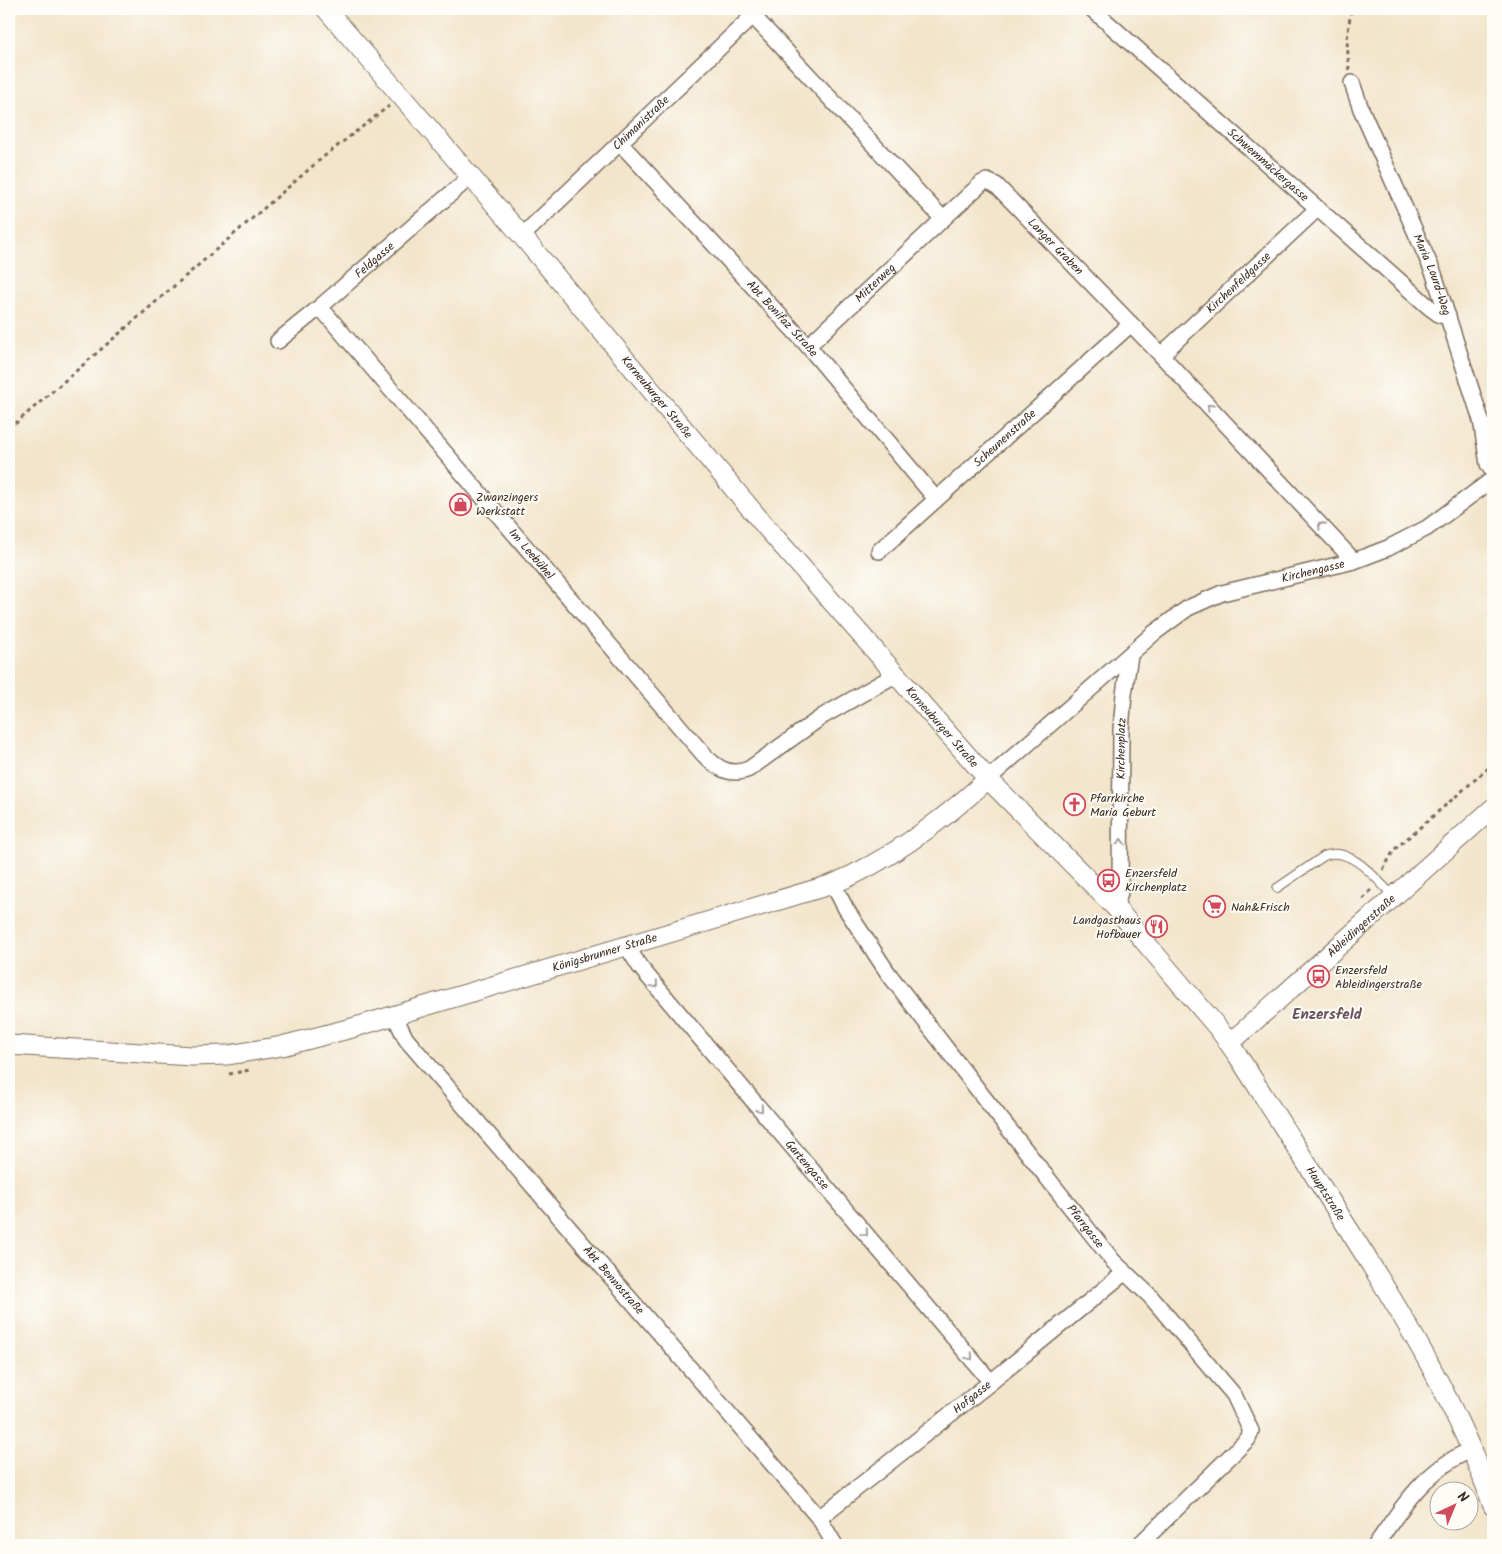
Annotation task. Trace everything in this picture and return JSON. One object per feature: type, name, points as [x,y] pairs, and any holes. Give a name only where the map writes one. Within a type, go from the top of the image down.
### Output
[{"type":"street","name":"Korneuburger Straße","points":[[326,9],[522,236],[759,520],[988,779]]},
{"type":"street","name":"Schwemmäckergasse","points":[[1092,9],[1316,209],[1435,311],[1448,316]]},
{"type":"street","name":"Chimanistraße","points":[[522,236],[756,12]]},
{"type":"street","points":[[756,12],[943,219]]},
{"type":"street","name":"Maria Lourd-Weg","points":[[1352,83],[1361,109],[1427,258],[1448,316],[1477,408],[1489,435],[1488,464],[1493,472]]},
{"type":"street","name":"Abt Bonifaz Straße","points":[[620,143],[808,346],[936,499]]},
{"type":"street","name":"Feldgasse","points":[[278,341],[470,177]]},
{"type":"street","name":"Langer Graben","points":[[943,219],[982,183],[992,182],[996,185],[1161,355],[1354,561]]},
{"type":"street","name":"Kirchenfeldgasse","points":[[1161,355],[1316,209]]},
{"type":"street","name":"Mitterweg","points":[[808,346],[943,219]]},
{"type":"street","name":"Im Leebühel","points":[[320,307],[704,755],[712,763],[728,772]]},
{"type":"street","name":"Scheunenstraße","points":[[879,551],[1130,324]]},
{"type":"street","name":"Kirchengasse","points":[[1130,655],[1170,620],[1202,601],[1222,593],[1354,561],[1388,548],[1427,528],[1493,479]]},
{"type":"street","points":[[1116,908],[988,779],[1130,655]]},
{"type":"street","name":"Kirchenplatz","points":[[1116,908],[1120,892],[1121,730],[1130,655]]},
{"type":"street","name":"Korneuburger Straße","points":[[728,772],[735,773],[749,769],[823,716],[895,675]]},
{"type":"street","name":"Königsbrunner Straße","points":[[9,1045],[192,1056],[228,1055],[258,1051],[394,1016],[833,884],[862,870],[908,842],[988,779]]},
{"type":"street","name":"Ableidingerstraße","points":[[1230,1043],[1493,808]]},
{"type":"street","name":"Pfarrgasse","points":[[833,884],[846,909],[888,973],[985,1099],[1124,1273],[1150,1296],[1234,1395],[1251,1431],[1246,1442],[1139,1545]]},
{"type":"street","name":"Hauptstraße","points":[[1116,908],[1230,1043],[1373,1268],[1419,1343],[1472,1449],[1493,1506]]},
{"type":"street","name":"Gartengasse","points":[[626,945],[640,967],[991,1382]]},
{"type":"street","name":"Abt Bennostraße","points":[[394,1016],[410,1043],[819,1518],[835,1545]]},
{"type":"street","name":"Hofgasse","points":[[819,1518],[991,1382],[1124,1273]]},
{"type":"street","points":[[1376,1545],[1404,1502],[1448,1461],[1472,1449]]},
{"type":"lane","points":[[1278,888],[1324,856],[1338,853],[1360,864],[1394,897]]},
{"type":"path","points":[[1350,9],[1347,55],[1352,83]]},
{"type":"path","points":[[9,429],[322,158],[401,97]]},
{"type":"place","name":"Zwanzingers Werkstatt","points":[[460,504]]},
{"type":"place","name":"Pfarrkirche Maria Geburt","points":[[1074,805]]},
{"type":"place","name":"Enzersfeld Kirchenplatz","points":[[1109,880]]},
{"type":"place","name":"Nah&Frisch","points":[[1215,907]]},
{"type":"place","name":"Landgasthaus Hofbauer","points":[[1157,927]]},
{"type":"place","name":"Enzersfeld Ableidingerstraße","points":[[1319,977]]},
{"type":"district","name":"Enzersfeld","points":[[1327,1015]]}]
